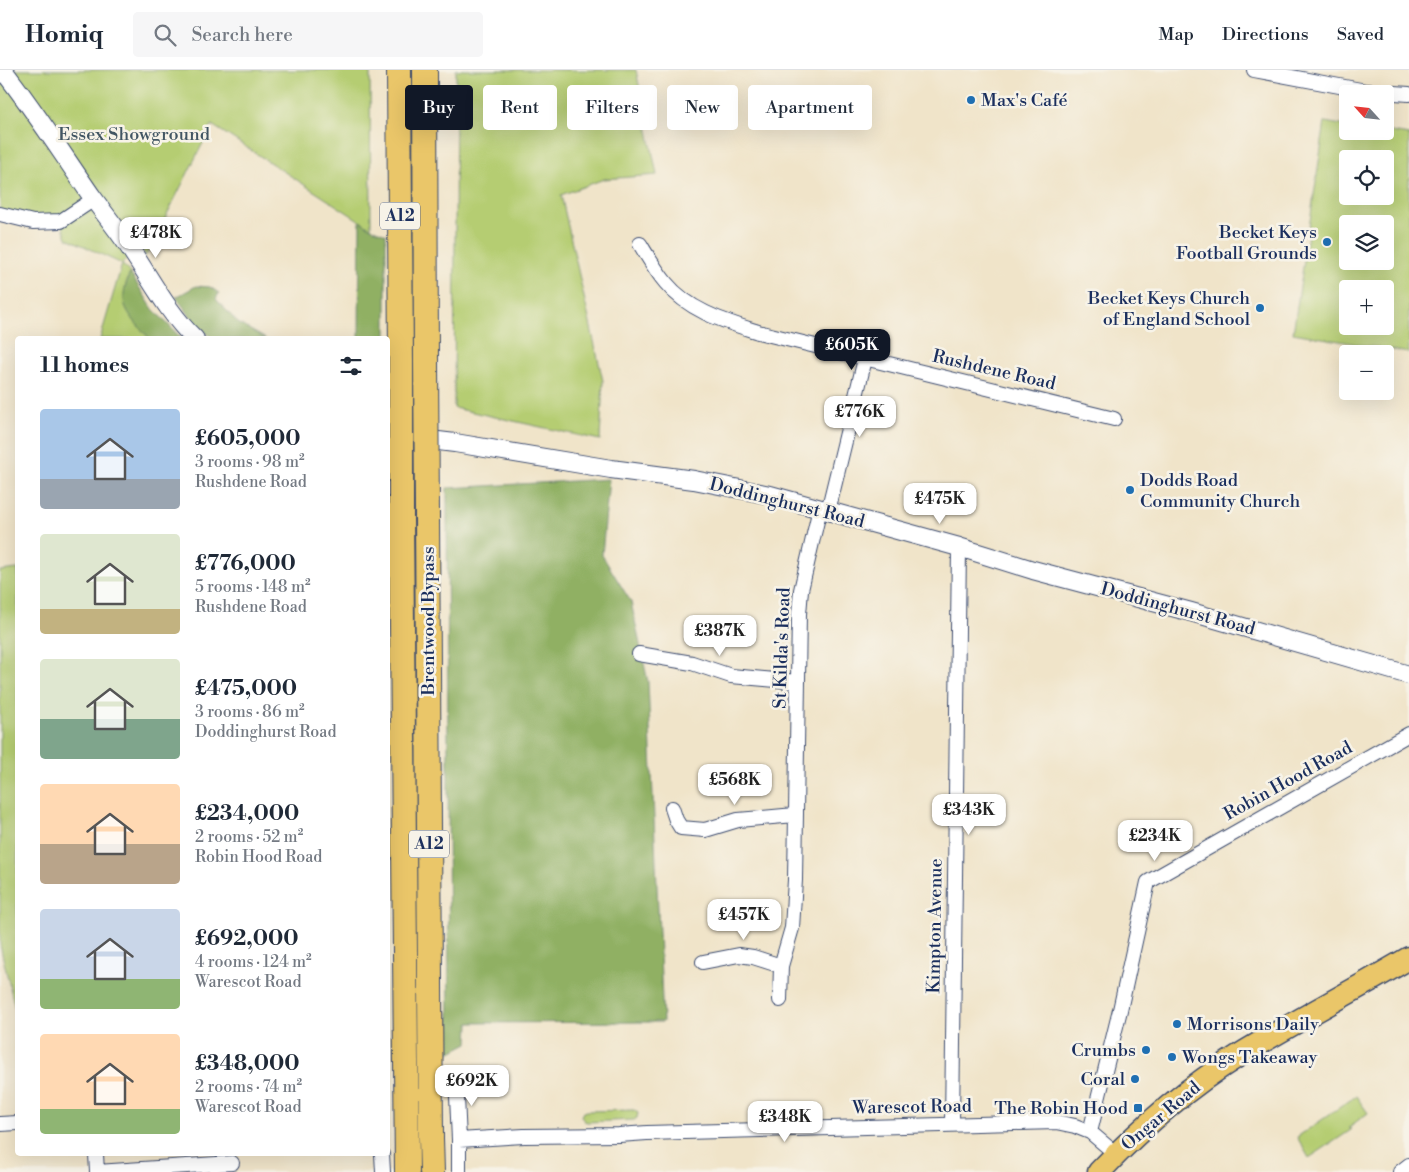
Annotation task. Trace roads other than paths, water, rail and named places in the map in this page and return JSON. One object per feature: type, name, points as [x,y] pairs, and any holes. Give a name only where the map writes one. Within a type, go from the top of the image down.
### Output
[{"type":"highway","name":"Brentwood Bypass","points":[[399,70],[400,516],[407,1172]]},
{"type":"highway","name":"Brentwood Bypass","points":[[425,70],[430,1138],[432,1172]]},
{"type":"main road","name":"Ongar Road","points":[[1098,1172],[1157,1116],[1209,1076],[1237,1057],[1409,958]]},
{"type":"street","points":[[3,70],[133,252],[159,295],[182,327],[192,336]]},
{"type":"street","points":[[1254,70],[1366,91],[1409,94]]},
{"type":"street","points":[[0,214],[33,222],[61,222],[94,199]]},
{"type":"street","name":"Rushdene Road","points":[[640,244],[667,285],[687,303],[712,317],[758,332],[1114,419]]},
{"type":"street","points":[[824,509],[865,359]]},
{"type":"street","name":"Doddinghurst Road","points":[[390,435],[455,443],[611,469],[694,480],[770,495],[959,547],[1033,570],[1191,612],[1409,675]]},
{"type":"street","name":"St Kilda's Road","points":[[780,1000],[781,966],[792,928],[795,880],[801,590],[824,509]]},
{"type":"street","name":"Kimpton Avenue","points":[[952,1125],[959,547]]},
{"type":"street","points":[[639,654],[685,662],[731,676],[798,682]]},
{"type":"street","name":"Robin Hood Road","points":[[1090,1132],[1116,1029],[1148,882],[1409,734]]},
{"type":"street","points":[[672,808],[681,828],[695,830],[705,830],[738,820],[795,815]]},
{"type":"street","points":[[703,962],[739,956],[753,956],[781,966]]},
{"type":"street","points":[[456,1075],[459,1172]]},
{"type":"street","name":"Warescot Road","points":[[459,1140],[524,1136],[1056,1122],[1075,1126],[1090,1132],[1116,1154]]},
{"type":"street","points":[[0,1124],[15,1123]]},
{"type":"street","points":[[96,1156],[97,1172],[232,1163]]},
{"type":"street","points":[[382,1156],[383,1172]]},
{"type":"street","points":[[1400,1172],[1409,1165]]},
{"type":"place","name":"Max's Café","points":[[971,100]]},
{"type":"place","name":"Becket Keys Football Grounds","points":[[1327,242]]},
{"type":"place","name":"Becket Keys Church of England School","points":[[1260,308]]},
{"type":"place","name":"Dodds Road Community Church","points":[[1130,490]]},
{"type":"place","name":"Morrisons Daily","points":[[1177,1024]]},
{"type":"place","name":"Crumbs","points":[[1146,1050]]},
{"type":"place","name":"Wongs Takeaway","points":[[1172,1057]]},
{"type":"place","name":"Coral","points":[[1135,1079]]},
{"type":"place","name":"The Robin Hood","points":[[1138,1108]]},
{"type":"park label","name":"Essex Showground","points":[[134,134]]}]
